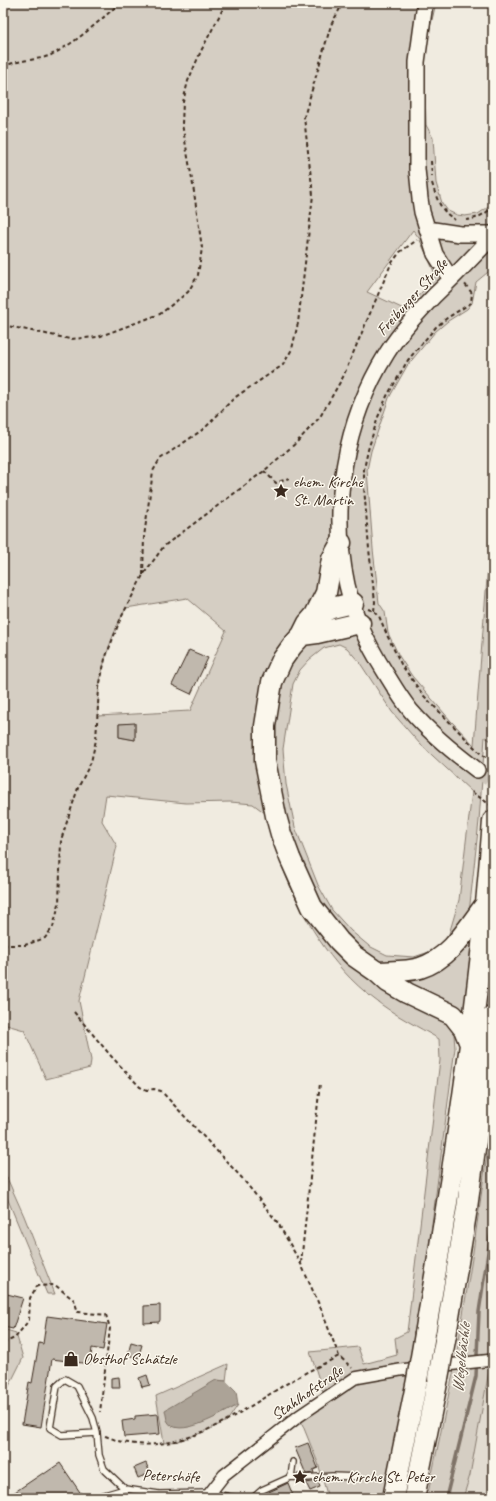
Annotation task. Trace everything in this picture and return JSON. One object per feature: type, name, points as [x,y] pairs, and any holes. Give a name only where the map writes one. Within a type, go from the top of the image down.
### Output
[{"type":"highway","points":[[341,543],[332,559],[326,593],[315,615],[308,623],[302,635],[282,660],[272,682],[265,726],[265,761],[281,834],[312,907],[335,936],[354,956],[377,972],[388,982],[407,993],[454,1015],[464,1029],[470,1044]]},
{"type":"highway","points":[[315,615],[332,608],[353,603]]},
{"type":"highway","points":[[302,635],[317,633],[367,617]]},
{"type":"highway","points":[[393,1498],[425,1334],[470,1044],[479,971],[493,825]]},
{"type":"highway","points":[[377,972],[419,968],[444,956],[455,945],[485,905]]},
{"type":"highway","points":[[414,1498],[446,1335],[467,1208],[493,1016]]},
{"type":"main road","points":[[425,3],[417,62],[417,169],[420,199],[435,254],[456,274]]},
{"type":"main road","points":[[429,234],[493,235]]},
{"type":"main road","name":"Freiburger Straße","points":[[477,770],[437,738],[410,710],[378,662],[363,632],[367,617],[353,603],[347,585],[341,543],[342,473],[353,427],[365,397],[376,372],[396,339],[493,235]]},
{"type":"street","name":"Stahlhofstraße","points":[[209,1496],[224,1475],[292,1421],[356,1378],[400,1370],[488,1360]]},
{"type":"lane","name":"Petershöfe","points":[[97,1433],[62,1435],[50,1428],[57,1386],[65,1378],[77,1386],[93,1418],[97,1433],[99,1455],[104,1469],[125,1490]]},
{"type":"lane","points":[[291,1477],[293,1462]]},
{"type":"lane","points":[[253,1498],[262,1490],[291,1477],[357,1477]]},
{"type":"lane","name":"Petershöfe","points":[[94,1498],[125,1490],[159,1494],[235,1498]]},
{"type":"path","points":[[3,67],[11,63],[50,55],[84,34],[120,3]]},
{"type":"path","points":[[3,325],[70,339],[98,337],[160,314],[188,292],[198,274],[202,248],[193,184],[182,124],[183,102],[188,81],[201,51],[226,3]]},
{"type":"path","points":[[143,575],[144,537],[154,471],[160,459],[205,428],[234,398],[283,365],[292,349],[298,323],[313,195],[304,117],[331,25],[343,3]]},
{"type":"path","points":[[431,154],[432,183],[437,200],[446,214],[456,220]]},
{"type":"path","points":[[463,220],[472,219],[484,214],[493,207]]},
{"type":"path","points":[[3,945],[25,945],[45,938],[54,927],[59,904],[61,840],[78,788],[91,762],[96,740],[99,688],[105,659],[120,620],[143,575],[164,546],[264,471],[296,443],[320,417],[343,377],[391,264],[400,252],[419,238],[429,234]]},
{"type":"path","points":[[367,617],[375,602],[364,487],[364,469],[368,450],[378,417],[387,396],[408,360],[436,327],[470,303],[472,293],[456,274]]},
{"type":"path","points":[[264,471],[276,483],[290,478]]},
{"type":"path","points":[[387,635],[401,664],[423,695],[481,754],[493,761]]},
{"type":"path","points":[[472,792],[493,806]]},
{"type":"path","points":[[74,1012],[111,1056],[140,1087],[147,1090],[161,1091],[242,1178],[278,1223],[301,1264],[322,1308],[339,1356],[352,1368],[356,1378]]},
{"type":"path","points":[[301,1264],[320,1083]]},
{"type":"path","points":[[3,1343],[15,1338],[29,1320],[30,1298],[36,1286],[54,1285],[74,1300],[78,1312],[106,1315],[110,1328],[97,1433],[123,1442],[156,1444],[178,1441],[201,1433],[227,1421],[298,1377],[339,1356]]},
{"type":"shaded area","points":[[3,3],[436,3],[424,54],[426,125],[433,138],[436,183],[442,203],[448,211],[457,215],[465,216],[478,214],[493,204],[493,268],[476,282],[472,303],[467,309],[448,321],[435,332],[407,366],[389,398],[371,451],[367,470],[373,549],[379,603],[385,612],[388,633],[399,656],[412,676],[474,745],[493,502],[493,742],[485,737],[479,821],[469,913],[472,937],[464,1013],[454,1035],[455,1048],[418,1331],[383,1498],[328,1498],[318,1463],[299,1416],[325,1398],[310,1352],[358,1347],[364,1364],[397,1355],[395,1338],[407,1332],[440,1060],[439,1039],[374,999],[358,986],[331,956],[308,921],[290,885],[272,840],[269,816],[253,804],[230,802],[186,803],[106,795],[102,821],[117,846],[79,1001],[91,1060],[90,1068],[46,1079],[24,1030],[3,1024]],"holes":[[[413,230],[419,238],[436,276],[406,310],[367,292]],[[187,598],[226,631],[190,711],[98,716],[99,688],[103,667],[113,636],[126,608]],[[339,644],[347,648],[360,663],[392,712],[420,744],[472,792],[459,900],[449,934],[443,943],[432,951],[414,957],[387,955],[369,946],[351,931],[332,910],[318,885],[295,827],[286,784],[283,749],[293,684],[300,670],[309,660],[324,648]],[[119,724],[135,724],[135,740],[119,737]]]},
{"type":"shaded area","points":[[493,1113],[493,1349],[470,1475],[463,1498],[427,1498],[455,1364]]},
{"type":"shaded area","points":[[3,1169],[24,1216],[55,1294],[47,1294],[3,1188]]},
{"type":"shaded area","points":[[3,1329],[16,1333],[23,1358],[3,1398]]},
{"type":"shaded area","points":[[493,1349],[493,1498],[463,1498],[470,1475]]},
{"type":"shaded area","points":[[228,1364],[226,1381],[216,1380],[222,1413],[238,1405],[227,1421],[201,1433],[178,1441],[164,1443],[156,1396]]},
{"type":"shaded area","points":[[216,1380],[226,1381],[236,1391],[238,1405],[212,1419],[190,1427],[180,1428],[172,1426],[167,1420],[165,1410]]},
{"type":"building","points":[[189,650],[208,658],[191,694],[172,685]]},
{"type":"building","points":[[135,723],[135,740],[119,737],[119,724]]},
{"type":"building","points":[[7,1294],[23,1298],[13,1329],[3,1327],[3,1308]]},
{"type":"building","points":[[160,1305],[159,1322],[144,1323],[144,1306]]},
{"type":"building","points":[[47,1316],[107,1324],[103,1350],[92,1348],[90,1364],[52,1359],[41,1427],[22,1424],[29,1382],[32,1383],[39,1343],[43,1344]]},
{"type":"building","points":[[131,1342],[142,1345],[138,1358],[128,1355]]},
{"type":"building","points":[[147,1375],[150,1385],[142,1387],[139,1378]]},
{"type":"building","points":[[119,1377],[120,1388],[111,1388],[111,1378]]},
{"type":"building","points":[[158,1414],[160,1434],[124,1437],[122,1421],[135,1419],[135,1416]]},
{"type":"building","points":[[308,1443],[318,1468],[313,1470],[314,1473],[306,1474],[295,1448]]},
{"type":"building","points":[[60,1463],[84,1498],[6,1498],[43,1473],[44,1474]]},
{"type":"building","points":[[146,1463],[150,1473],[138,1478],[134,1468]]},
{"type":"building","points":[[318,1481],[320,1487],[310,1491],[306,1483]]},
{"type":"building","points":[[288,1483],[294,1498],[271,1498],[269,1492]]},
{"type":"waterway","name":"Wegelbächle","points":[[446,1498],[476,1376],[479,1312],[493,1219]]},
{"type":"tunnel","points":[[477,770],[493,781]]},
{"type":"place","name":"ehem. Kirche St. Martin","points":[[281,491]]},
{"type":"place","name":"Obsthof Schätzle","points":[[71,1359]]},
{"type":"place","name":"ehem. Kirche St. Peter","points":[[300,1477]]}]
